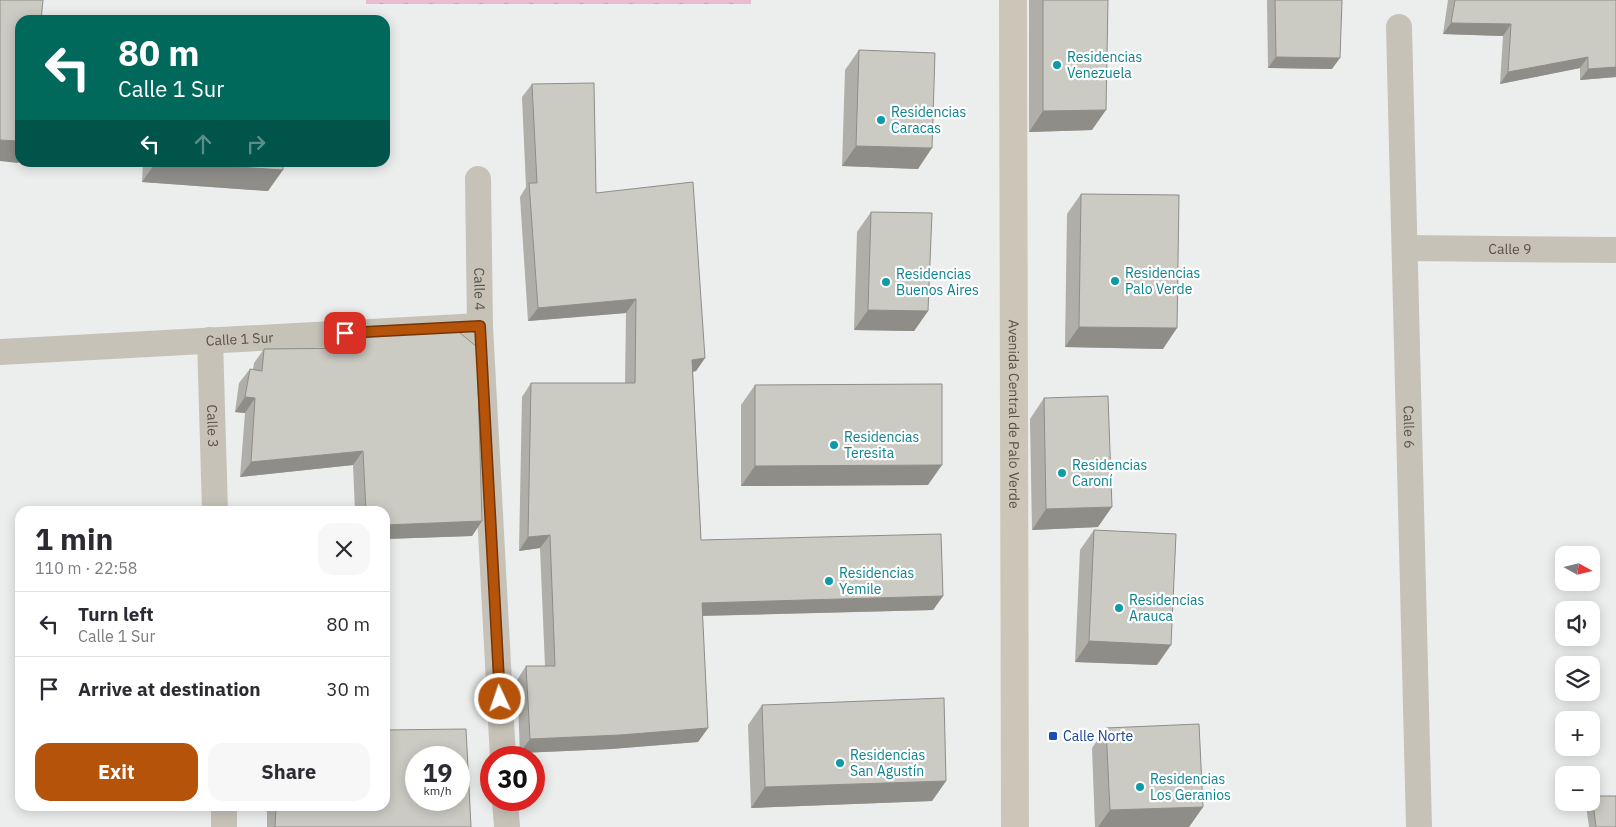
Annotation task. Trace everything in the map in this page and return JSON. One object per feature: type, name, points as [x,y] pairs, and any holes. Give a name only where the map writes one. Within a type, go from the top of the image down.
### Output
[{"type":"street","name":"Avenida Central de Palo Verde","points":[[1013,0],[1015,827]]},
{"type":"street","name":"Calle 6","points":[[1399,28],[1419,827]]},
{"type":"street","name":"Calle 4","points":[[478,179],[480,326],[502,746]]},
{"type":"street","name":"Calle 9","points":[[1405,248],[1616,250]]},
{"type":"street","name":"Calle 1 Sur","points":[[0,352],[480,326]]},
{"type":"street","name":"Calle 3","points":[[210,340],[215,506]]},
{"type":"street","points":[[224,811],[224,827]]},
{"type":"street","points":[[506,811],[507,827]]},
{"type":"green space","points":[[366,0],[751,0],[751,4],[366,4]]},
{"type":"building","points":[[0,0],[43,0],[42,15],[15,15],[15,141],[0,140]]},
{"type":"building","points":[[1043,0],[1108,0],[1106,110],[1043,111]]},
{"type":"building","points":[[1275,0],[1342,0],[1340,58],[1276,57]]},
{"type":"building","points":[[1455,0],[1616,0],[1616,67],[1588,69],[1588,57],[1508,72],[1511,24],[1451,23]]},
{"type":"building","name":"Residencias Caracas","points":[[859,50],[935,53],[932,148],[856,146]]},
{"type":"building","points":[[594,83],[596,193],[693,182],[705,358],[692,360],[701,540],[941,534],[943,596],[702,603],[708,728],[620,735],[530,739],[526,666],[555,666],[550,535],[528,537],[531,383],[635,383],[636,299],[538,308],[529,183],[537,183],[532,84]]},
{"type":"building","points":[[238,167],[283,167],[283,170]]},
{"type":"building","name":"Residencias Palo Verde","points":[[1081,194],[1179,195],[1177,328],[1079,327]]},
{"type":"building","name":"Residencias Buenos Aires","points":[[871,212],[932,213],[928,311],[868,310]]},
{"type":"building","points":[[454,328],[477,347],[482,521],[390,525],[390,506],[366,506],[363,451],[251,462],[255,398],[245,397],[250,369],[262,371],[264,349],[358,348],[358,334]]},
{"type":"building","name":"Residencias Teresita","points":[[942,384],[942,465],[755,466],[755,385]]},
{"type":"building","name":"Residencias Caroní","points":[[1108,396],[1112,507],[1046,509],[1044,398]]},
{"type":"building","name":"Residencias Arauca","points":[[1094,530],[1176,534],[1171,645],[1089,641]]},
{"type":"building","name":"Residencias San Agustín","points":[[944,698],[946,781],[765,787],[762,705]]},
{"type":"building","name":"Residencias Los Geranios","points":[[1199,724],[1203,807],[1110,810],[1106,728]]},
{"type":"building","points":[[466,729],[467,746],[405,746],[405,811],[470,811],[470,807],[471,827],[275,827],[276,811],[390,811],[390,730]]},
{"type":"building","points":[[1600,796],[1616,796],[1616,827],[1596,827],[1594,811],[1600,811]]},
{"type":"place","name":"Residencias Venezuela","points":[[1057,65]]},
{"type":"place","name":"Residencias Caracas","points":[[881,120]]},
{"type":"place","name":"Residencias Palo Verde","points":[[1115,281]]},
{"type":"place","name":"Residencias Buenos Aires","points":[[886,282]]},
{"type":"place","name":"Residencias Teresita","points":[[834,445]]},
{"type":"place","name":"Residencias Caroní","points":[[1062,473]]},
{"type":"place","name":"Residencias Yemile","points":[[829,581]]},
{"type":"place","name":"Residencias Arauca","points":[[1119,608]]},
{"type":"place","name":"Calle Norte","points":[[1053,736]]},
{"type":"place","name":"Residencias San Agustín","points":[[840,763]]},
{"type":"place","name":"Residencias Los Geranios","points":[[1140,787]]},
{"type":"route","points":[[345,333],[480,326],[500,699]]}]
